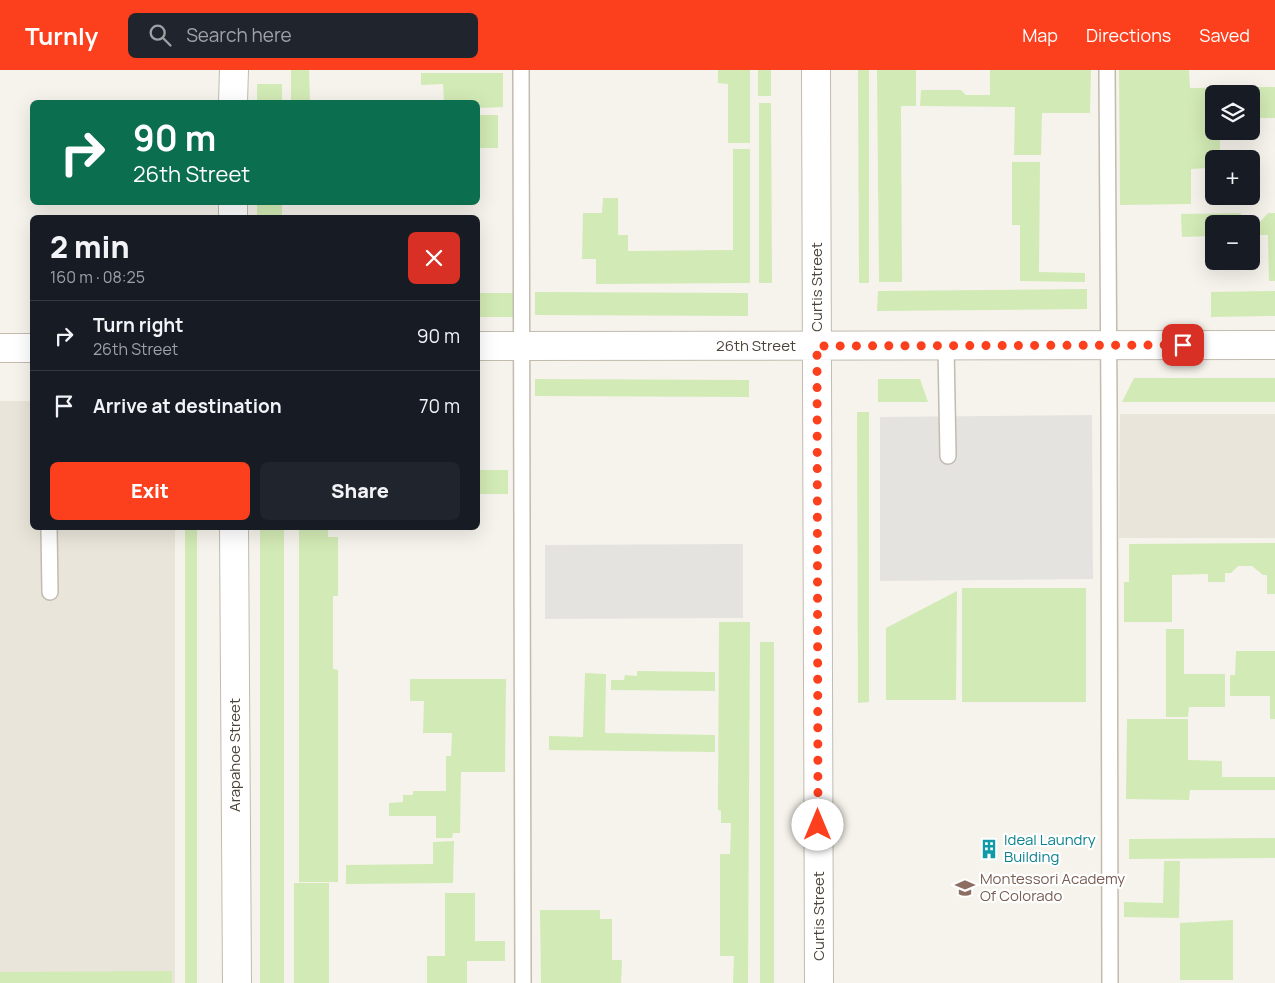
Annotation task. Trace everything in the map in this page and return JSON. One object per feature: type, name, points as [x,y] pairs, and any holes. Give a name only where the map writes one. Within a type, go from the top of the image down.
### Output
[{"type":"street","points":[[234,70],[234,100]]},
{"type":"street","name":"Curtis Street","points":[[816,70],[819,983]]},
{"type":"street","name":"26th Street","points":[[480,346],[1275,345]]},
{"type":"street","points":[[0,348],[30,348]]},
{"type":"street","name":"Arapahoe Street","points":[[234,530],[237,983]]},
{"type":"lane","points":[[521,70],[523,983]]},
{"type":"lane","points":[[1106,70],[1109,345],[1110,983]]},
{"type":"lane","points":[[946,346],[948,456]]},
{"type":"lane","points":[[48,530],[50,592]]},
{"type":"shaded area","points":[[0,401],[30,401],[30,530],[175,530],[175,983],[0,983]]},
{"type":"shaded area","points":[[1120,414],[1275,414],[1275,538],[1119,538]]},
{"type":"shaded area","points":[[1092,415],[1093,579],[880,581],[880,417]]},
{"type":"shaded area","points":[[743,544],[743,618],[545,619],[545,545]]},
{"type":"green space","points":[[291,70],[309,70],[310,100],[291,100]]},
{"type":"green space","points":[[718,70],[750,70],[750,143],[728,143],[728,84],[718,83]]},
{"type":"green space","points":[[758,70],[771,70],[771,96],[758,96]]},
{"type":"green space","points":[[858,70],[869,70],[869,283],[859,283]]},
{"type":"green space","points":[[877,70],[916,70],[916,106],[901,106],[902,282],[879,282]]},
{"type":"green space","points":[[990,70],[1091,70],[1090,113],[1042,113],[1041,155],[1014,155],[1015,107],[920,106],[921,90],[961,90],[966,95],[990,95]]},
{"type":"green space","points":[[1119,70],[1189,70],[1190,88],[1205,88],[1205,140],[1220,140],[1220,150],[1205,150],[1205,168],[1191,169],[1191,204],[1120,205]]},
{"type":"green space","points":[[421,73],[503,73],[503,107],[480,108],[480,100],[444,100],[443,84],[421,85]]},
{"type":"green space","points":[[257,84],[282,84],[282,100],[257,100]]},
{"type":"green space","points":[[1260,87],[1275,87],[1275,118],[1260,118]]},
{"type":"green space","points":[[759,103],[771,103],[772,283],[759,283]]},
{"type":"green space","points":[[480,115],[498,115],[498,148],[480,148]]},
{"type":"green space","points":[[733,149],[750,149],[750,283],[596,284],[596,259],[582,259],[583,213],[602,213],[603,198],[618,198],[618,235],[628,235],[628,251],[733,250]]},
{"type":"green space","points":[[1012,162],[1040,162],[1039,272],[1085,273],[1085,282],[1020,281],[1020,225],[1012,225]]},
{"type":"green space","points":[[257,205],[282,205],[282,215],[257,215]]},
{"type":"green space","points":[[1240,213],[1242,215],[1205,215],[1205,236],[1182,237],[1181,214]]},
{"type":"green space","points":[[1268,213],[1275,213],[1275,281],[1269,281],[1268,235],[1260,235],[1260,222]]},
{"type":"green space","points":[[1087,289],[1087,309],[877,311],[878,291]]},
{"type":"green space","points":[[1275,291],[1275,316],[1211,317],[1211,292]]},
{"type":"green space","points":[[535,292],[748,293],[748,316],[535,315]]},
{"type":"green space","points":[[480,293],[513,293],[513,317],[480,317]]},
{"type":"green space","points":[[1134,378],[1275,378],[1275,402],[1122,402]]},
{"type":"green space","points":[[535,379],[749,380],[749,397],[535,396]]},
{"type":"green space","points":[[878,379],[920,379],[928,402],[878,402]]},
{"type":"green space","points":[[857,412],[869,412],[869,702],[858,703]]},
{"type":"green space","points":[[480,470],[508,470],[508,494],[480,494]]},
{"type":"green space","points":[[185,530],[197,530],[197,983],[185,983]]},
{"type":"green space","points":[[260,530],[284,530],[284,983],[260,983]]},
{"type":"green space","points":[[299,530],[328,530],[328,537],[338,537],[338,596],[333,596],[333,669],[338,670],[338,882],[299,882]]},
{"type":"green space","points":[[1275,543],[1275,594],[1267,594],[1267,575],[1263,575],[1252,566],[1238,566],[1231,573],[1225,573],[1225,582],[1208,582],[1208,574],[1172,575],[1172,622],[1124,622],[1124,582],[1129,582],[1129,544]]},
{"type":"green space","points":[[962,588],[1086,588],[1086,702],[962,702]]},
{"type":"green space","points":[[957,591],[956,700],[886,700],[886,628]]},
{"type":"green space","points":[[719,622],[750,622],[748,983],[733,983],[734,956],[720,956],[720,854],[730,854],[731,823],[721,823],[721,811],[718,810]]},
{"type":"green space","points":[[1166,629],[1184,629],[1184,674],[1225,674],[1225,707],[1189,707],[1188,717],[1166,717]]},
{"type":"green space","points":[[760,642],[774,642],[774,983],[760,983]]},
{"type":"green space","points":[[1236,651],[1275,651],[1275,719],[1270,719],[1270,696],[1230,696],[1230,675],[1235,675]]},
{"type":"green space","points":[[637,671],[715,672],[715,691],[611,690],[611,680],[624,680],[625,675],[637,676]]},
{"type":"green space","points":[[585,673],[606,674],[605,733],[715,735],[715,752],[549,750],[549,736],[583,737]]},
{"type":"green space","points":[[410,679],[506,679],[505,772],[461,772],[460,833],[453,833],[452,838],[436,838],[436,816],[389,816],[389,803],[403,802],[403,795],[413,795],[413,791],[446,791],[446,756],[451,756],[452,733],[423,733],[424,701],[410,701]]},
{"type":"green space","points":[[1127,719],[1188,719],[1188,760],[1222,761],[1222,777],[1275,777],[1275,790],[1190,790],[1189,800],[1126,799]]},
{"type":"green space","points":[[1275,838],[1275,858],[1129,859],[1129,839]]},
{"type":"green space","points":[[454,841],[453,883],[346,884],[346,865],[433,864],[433,842]]},
{"type":"green space","points":[[1164,861],[1180,861],[1179,918],[1124,917],[1124,902],[1163,903]]},
{"type":"green space","points":[[294,883],[329,883],[329,983],[294,983]]},
{"type":"green space","points":[[445,893],[475,893],[475,941],[505,941],[505,961],[467,961],[467,983],[427,983],[427,956],[445,956]]},
{"type":"green space","points":[[540,910],[600,910],[600,919],[612,919],[612,960],[622,960],[621,983],[541,983]]},
{"type":"green space","points":[[1233,920],[1233,980],[1180,980],[1180,923]]},
{"type":"green space","points":[[172,971],[172,983],[0,983],[0,972]]},
{"type":"place","name":"Ideal Laundry Building","points":[[989,849]]},
{"type":"place","name":"Montessori Academy Of Colorado","points":[[965,888]]},
{"type":"route","points":[[818,825],[817,346],[1183,345]]}]
